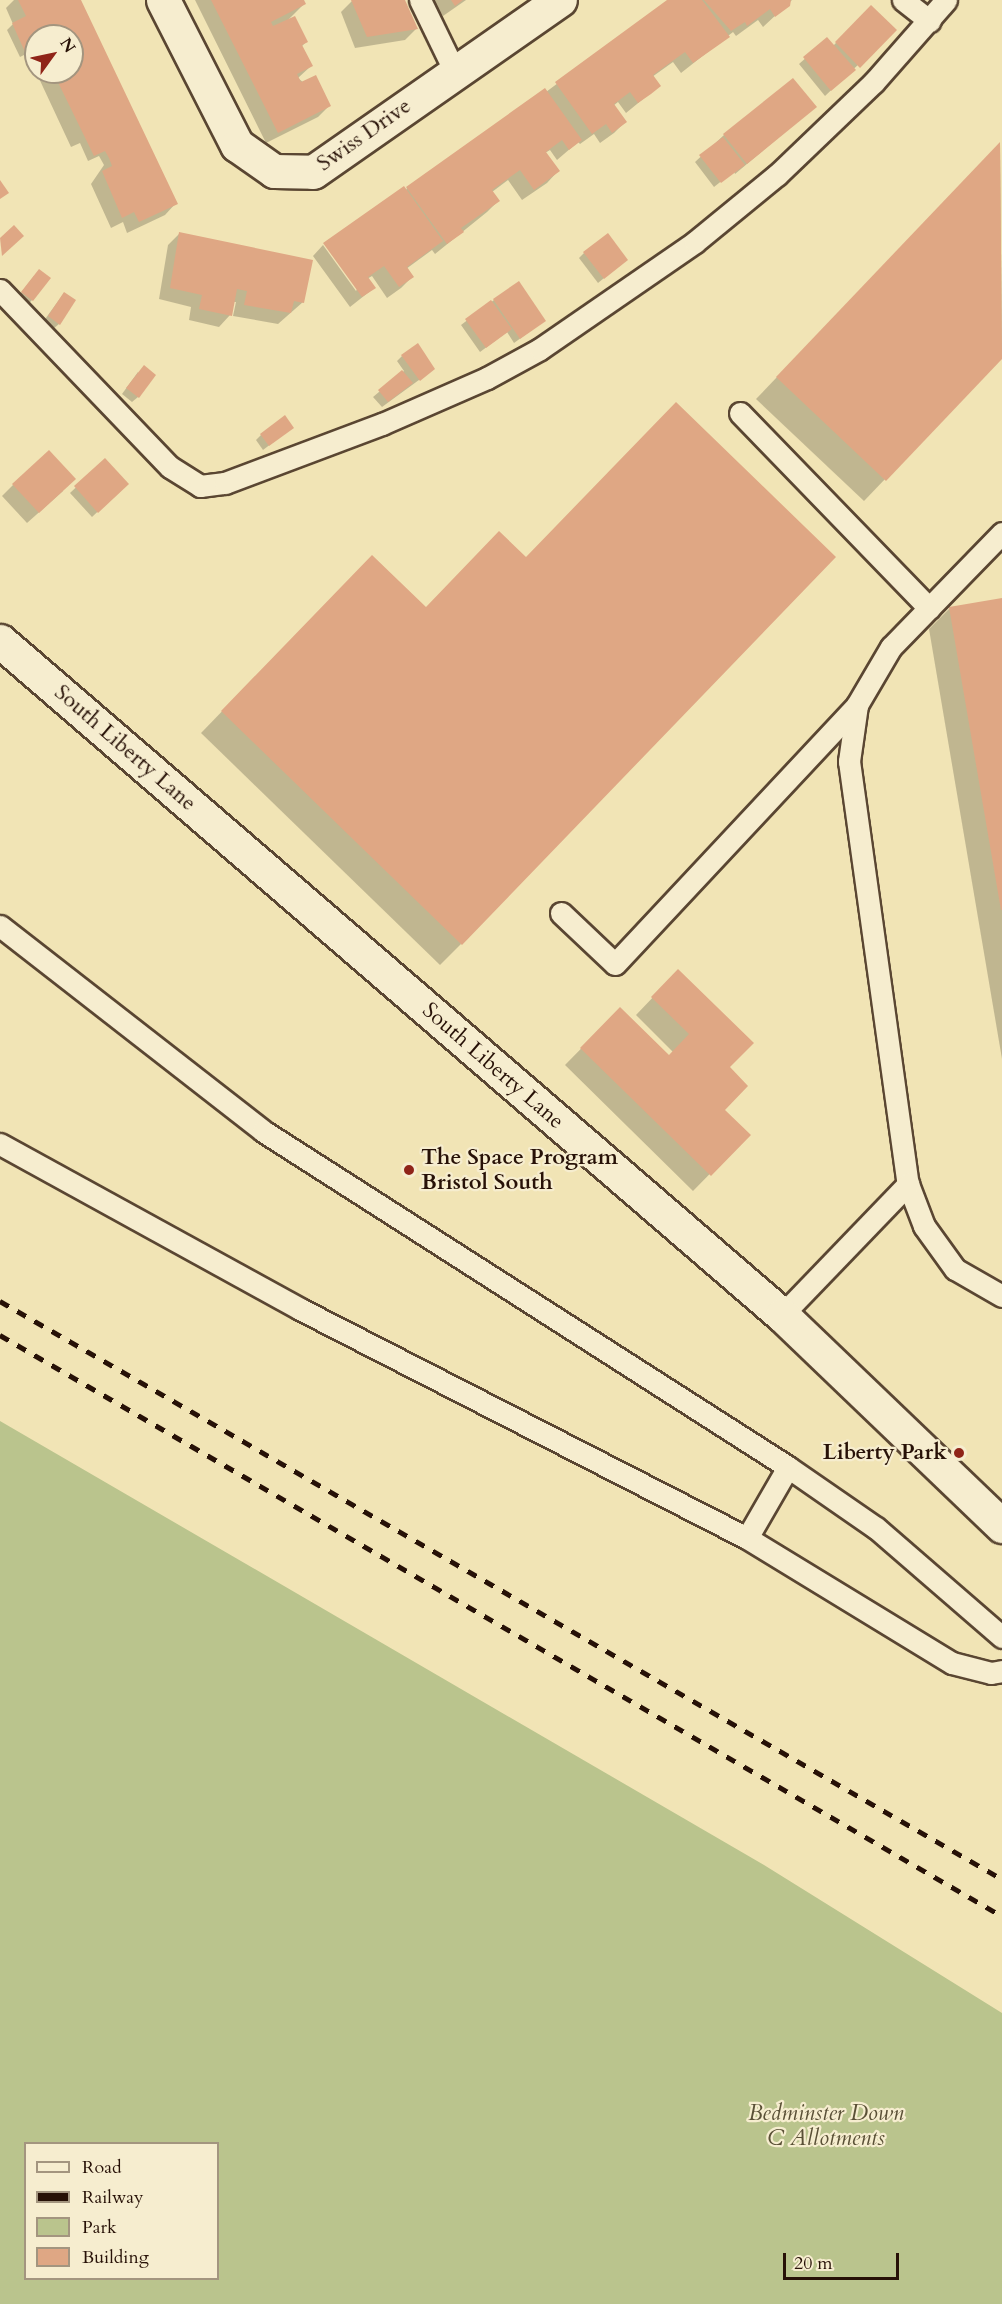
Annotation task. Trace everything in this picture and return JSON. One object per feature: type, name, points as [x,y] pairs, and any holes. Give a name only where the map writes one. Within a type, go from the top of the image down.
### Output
[{"type":"street","name":"Swiss Drive","points":[[163,0],[237,145],[274,171],[313,172],[560,0]]},
{"type":"street","name":"South Liberty Lane","points":[[0,641],[782,1315],[1002,1526]]},
{"type":"lane","points":[[420,0],[455,72]]},
{"type":"lane","points":[[903,0],[930,21]]},
{"type":"lane","points":[[0,290],[170,467],[200,486],[225,483],[382,424],[488,378],[540,349],[695,242],[777,176],[874,82],[930,21],[946,0]]},
{"type":"lane","points":[[740,413],[928,608]]},
{"type":"lane","points":[[561,913],[615,964],[857,705],[891,647],[1002,533]]},
{"type":"lane","points":[[857,705],[849,761],[908,1184],[924,1226],[955,1269],[1002,1296]]},
{"type":"lane","points":[[0,926],[263,1131],[788,1467],[876,1528],[1002,1637]]},
{"type":"lane","points":[[0,1144],[300,1309],[747,1538],[952,1663],[991,1672],[1002,1671]]},
{"type":"lane","points":[[782,1315],[908,1184]]},
{"type":"lane","points":[[747,1538],[788,1467]]},
{"type":"green space","name":"Bedminster Down C Allotments","points":[[0,1421],[764,1865],[1002,2013],[1002,2304],[0,2304]]},
{"type":"building","points":[[18,0],[81,0],[178,204],[139,222],[134,212],[122,218],[102,171],[112,166],[109,158],[105,151],[94,156],[59,84],[84,84],[84,24],[24,24],[24,50],[12,23],[26,16]]},
{"type":"building","points":[[211,0],[304,0],[306,4],[271,22],[273,26],[295,16],[308,42],[302,45],[313,66],[297,74],[301,82],[316,75],[331,106],[278,133]]},
{"type":"building","points":[[351,0],[405,0],[418,29],[367,37]]},
{"type":"building","points":[[451,0],[463,0],[455,6]]},
{"type":"building","points":[[667,0],[702,0],[730,37],[693,63],[685,52],[653,75],[661,86],[651,94],[638,103],[630,92],[614,104],[627,122],[612,133],[606,124],[592,134],[555,82]]},
{"type":"building","points":[[704,0],[791,0],[790,6],[775,17],[770,9],[747,26],[745,22],[731,31]]},
{"type":"building","points":[[871,5],[897,30],[860,68],[835,42]]},
{"type":"building","points":[[827,37],[856,70],[831,91],[803,57]]},
{"type":"building","points":[[793,78],[817,107],[747,164],[723,134]]},
{"type":"building","points":[[545,88],[582,140],[569,150],[562,140],[546,152],[560,171],[534,190],[520,170],[492,190],[500,201],[461,228],[464,232],[447,244],[406,187]]},
{"type":"building","points":[[723,137],[745,165],[721,183],[699,155]]},
{"type":"building","points":[[1000,142],[1002,359],[886,481],[776,377]]},
{"type":"building","points":[[0,180],[9,193],[0,199]]},
{"type":"building","points":[[404,186],[443,241],[407,267],[414,277],[399,287],[384,266],[368,277],[376,288],[362,297],[323,243]]},
{"type":"building","points":[[14,225],[24,236],[2,256],[0,238]]},
{"type":"building","points":[[179,232],[313,260],[304,303],[294,301],[291,313],[244,305],[247,291],[237,289],[232,316],[199,309],[202,295],[170,288]]},
{"type":"building","points":[[608,233],[628,260],[604,279],[583,252]]},
{"type":"building","points":[[39,269],[51,278],[33,301],[21,292]]},
{"type":"building","points":[[519,281],[546,321],[520,339],[493,299]]},
{"type":"building","points":[[64,292],[76,300],[60,325],[48,316]]},
{"type":"building","points":[[491,300],[512,329],[486,348],[465,319]]},
{"type":"building","points":[[418,343],[435,369],[420,381],[401,355]]},
{"type":"building","points":[[144,365],[156,375],[139,398],[126,388]]},
{"type":"building","points":[[402,370],[413,383],[388,402],[378,390]]},
{"type":"building","points":[[676,402],[836,557],[462,945],[221,711],[372,555],[426,607],[499,531],[526,557]]},
{"type":"building","points":[[285,415],[294,428],[269,446],[260,434]]},
{"type":"building","points":[[49,450],[76,479],[39,513],[12,484]]},
{"type":"building","points":[[105,458],[129,484],[98,513],[74,486]]},
{"type":"building","points":[[1002,598],[1002,910],[1001,910],[949,607]]},
{"type":"building","points":[[678,969],[754,1043],[730,1067],[748,1086],[725,1110],[751,1135],[711,1176],[580,1048],[620,1007],[669,1055],[689,1034],[651,997]]},
{"type":"railway","points":[[0,1301],[1002,1879]]},
{"type":"railway","points":[[0,1335],[1002,1916]]},
{"type":"place","name":"The Space Program Bristol South","points":[[409,1170]]},
{"type":"place","name":"Liberty Park","points":[[959,1453]]}]
